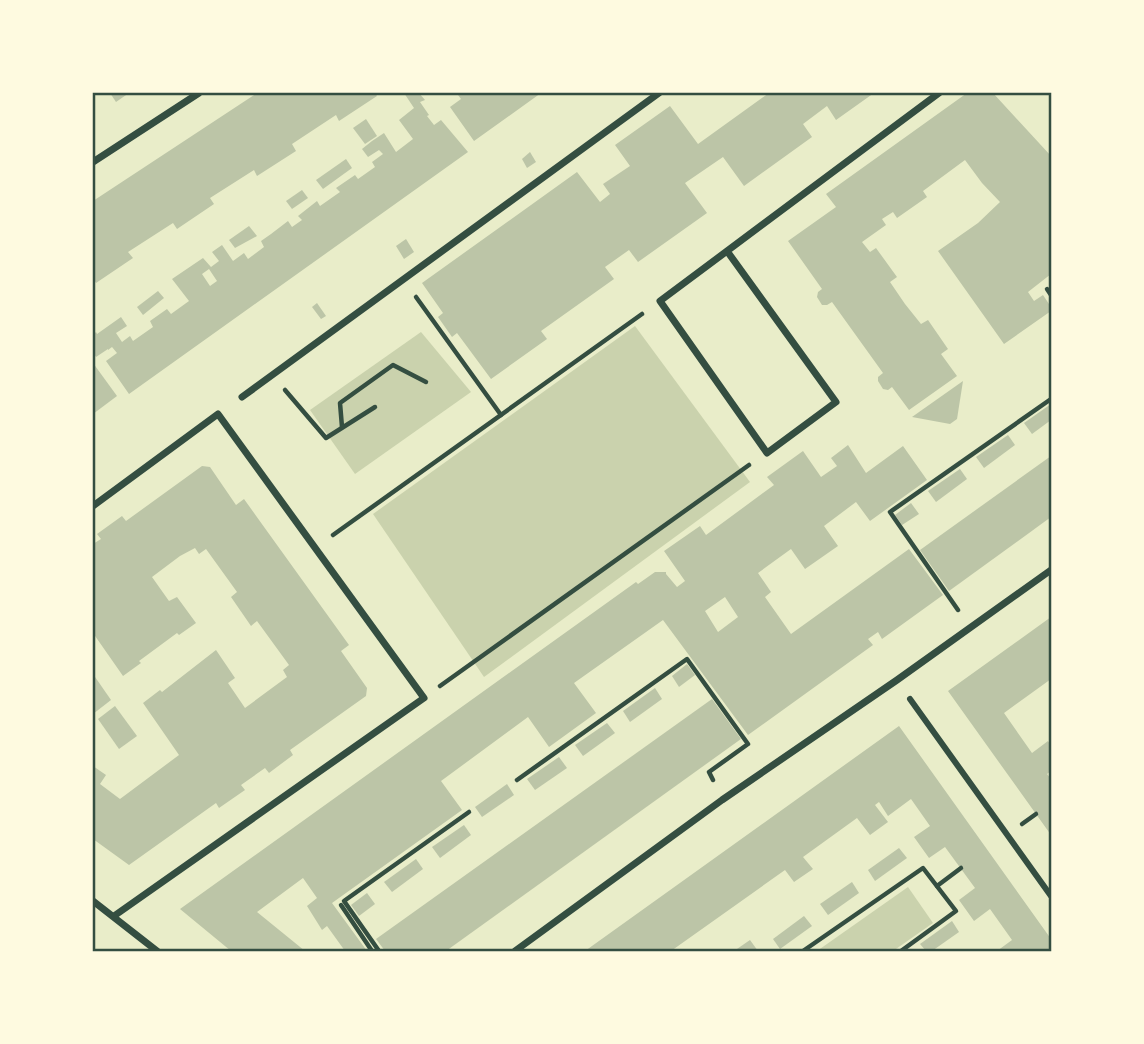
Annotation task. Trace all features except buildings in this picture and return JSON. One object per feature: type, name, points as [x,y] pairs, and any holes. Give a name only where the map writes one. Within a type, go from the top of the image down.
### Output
[{"type":"street","points":[[93,162],[199,93]]},
{"type":"street","points":[[242,397],[659,93]]},
{"type":"street","points":[[727,251],[836,402],[767,453],[660,301],[727,251],[939,93]]},
{"type":"street","points":[[93,506],[218,414],[424,698],[114,916]]},
{"type":"street","points":[[515,951],[722,800],[1051,570]]},
{"type":"street","points":[[910,699],[1051,896]]},
{"type":"street","points":[[93,901],[157,951]]},
{"type":"path","points":[[403,280],[501,415]]},
{"type":"path","points":[[1047,289],[1051,295]]},
{"type":"path","points":[[315,548],[660,301]]},
{"type":"path","points":[[342,426],[340,403],[393,365],[426,382]]},
{"type":"path","points":[[280,385],[326,438],[376,407]]},
{"type":"path","points":[[971,628],[890,512],[1051,399]]},
{"type":"path","points":[[424,698],[767,453]]},
{"type":"path","points":[[517,780],[687,659],[748,744],[709,772],[722,800]]},
{"type":"path","points":[[379,951],[344,901],[469,812]]},
{"type":"path","points":[[803,951],[923,868],[956,912],[901,951]]},
{"type":"path","points":[[937,886],[961,868]]},
{"type":"path","points":[[341,905],[372,951]]},
{"type":"green space","points":[[635,326],[750,482],[484,677],[373,514]]},
{"type":"green space","points":[[421,332],[471,392],[355,474],[310,410]]},
{"type":"green space","points":[[908,887],[933,923],[893,951],[817,951]]}]
